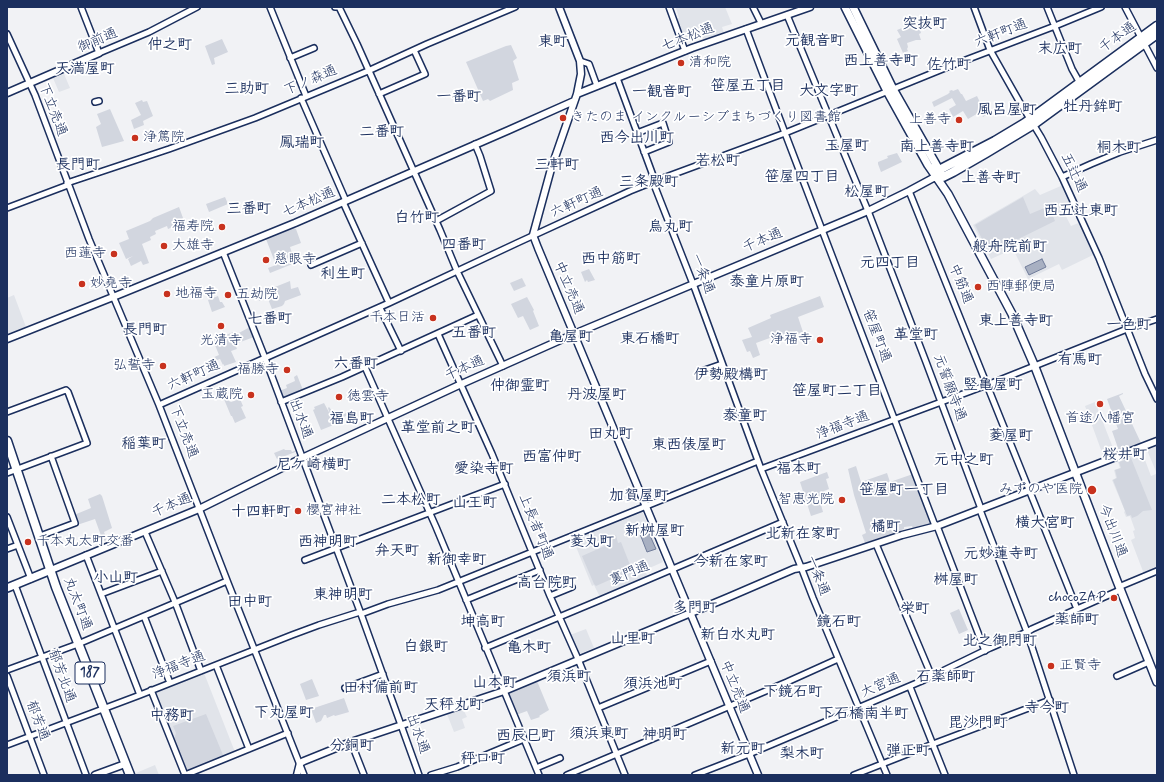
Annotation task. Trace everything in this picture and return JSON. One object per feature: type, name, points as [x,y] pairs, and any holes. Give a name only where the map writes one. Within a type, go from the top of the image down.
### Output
[{"type":"main road","name":"今出川通","points":[[845,7],[890,90],[939,175],[1012,314],[1035,367],[1120,590],[1157,682]]},
{"type":"main road","name":"今出川通","points":[[853,7],[890,90]]},
{"type":"main road","name":"千本通","points":[[939,175],[995,141],[1032,121],[1143,40],[1157,26]]},
{"type":"main road","name":"千本通","points":[[1143,40],[1157,34]]},
{"type":"main road","name":"丸太町通","points":[[7,441],[78,644],[130,775]]},
{"type":"main road","name":"千本通","points":[[7,588],[51,570]]},
{"type":"street","points":[[81,7],[99,53]]},
{"type":"street","name":"御前通","points":[[7,93],[149,32],[189,9],[197,7]]},
{"type":"street","points":[[270,7],[290,58],[303,97],[362,243],[389,304]]},
{"type":"street","points":[[336,7],[339,7],[436,221],[457,271],[503,366]]},
{"type":"street","name":"下ノ森通","points":[[7,208],[68,184],[255,118],[515,7]]},
{"type":"street","points":[[533,235],[551,169],[577,94],[581,74],[580,61],[559,7]]},
{"type":"street","points":[[669,7],[685,51]]},
{"type":"street","points":[[753,7],[761,23]]},
{"type":"street","name":"七本松通","points":[[577,94],[685,51],[810,7]]},
{"type":"street","name":"五辻通","points":[[974,7],[990,50],[1032,121],[1062,177],[1099,258],[1145,374],[1157,399]]},
{"type":"street","points":[[1047,7],[1072,69],[1081,86]]},
{"type":"street","name":"六軒町通","points":[[159,405],[389,304],[533,235],[654,182],[829,116],[890,90],[1101,7]]},
{"type":"street","points":[[1125,7],[1157,68]]},
{"type":"street","name":"元誓願寺通","points":[[787,15],[868,211],[941,402],[980,506],[980,510],[1027,632],[1074,775]]},
{"type":"street","name":"笹屋町通","points":[[746,29],[894,419],[985,651]]},
{"type":"street","name":"下立売通","points":[[7,34],[30,84],[113,297],[159,405],[304,775]]},
{"type":"street","points":[[290,58],[314,48]]},
{"type":"street","points":[[379,94],[425,74],[414,50]]},
{"type":"street","points":[[580,61],[589,64],[597,86]]},
{"type":"street","name":"一条通","points":[[617,78],[654,182],[761,469],[887,775]]},
{"type":"street","name":"七本松通","points":[[7,339],[345,201],[574,100]]},
{"type":"street","points":[[637,133],[663,123],[669,142],[644,152]]},
{"type":"street","points":[[1062,177],[1117,153],[1157,140]]},
{"type":"street","points":[[436,221],[491,191],[475,144]]},
{"type":"street","name":"千本通","points":[[51,570],[199,509],[302,458],[461,384],[574,334],[868,211],[939,175]]},
{"type":"street","name":"中筋通","points":[[909,191],[1077,609]]},
{"type":"street","name":"中立売通","points":[[533,235],[758,775]]},
{"type":"street","points":[[311,265],[362,243]]},
{"type":"street","name":"出水通","points":[[223,252],[265,358],[383,674],[419,775]]},
{"type":"street","points":[[380,308],[401,351]]},
{"type":"street","points":[[281,402],[365,367],[478,315]]},
{"type":"street","name":"浄福寺通","points":[[761,469],[1035,367],[1127,329],[1157,319]]},
{"type":"street","name":"上長者町通","points":[[438,334],[505,484],[625,775]]},
{"type":"street","points":[[702,371],[722,364]]},
{"type":"street","points":[[365,367],[429,513],[539,775]]},
{"type":"street","points":[[7,412],[66,390],[87,442],[7,473]]},
{"type":"street","points":[[297,775],[300,763],[351,742],[504,691],[794,569],[806,567],[902,535],[937,526],[1157,441]]},
{"type":"street","points":[[40,536],[75,523],[52,456]]},
{"type":"street","name":"浄福寺通","points":[[7,745],[104,709],[318,625],[438,590],[758,461]]},
{"type":"street","points":[[305,560],[505,484]]},
{"type":"street","points":[[7,517],[31,579]]},
{"type":"street","name":"裏門通","points":[[485,648],[783,522]]},
{"type":"street","points":[[145,532],[175,602],[201,671]]},
{"type":"street","points":[[876,544],[932,677]]},
{"type":"street","points":[[7,549],[18,545]]},
{"type":"street","points":[[86,555],[140,695]]},
{"type":"street","points":[[466,600],[540,570]]},
{"type":"street","points":[[101,594],[162,571]]},
{"type":"street","name":"大宮通","points":[[695,775],[910,687],[1032,629],[1120,590],[1121,586],[1157,571]]},
{"type":"street","points":[[7,670],[78,644],[227,581]]},
{"type":"street","name":"郁芳北通","points":[[15,585],[86,775]]},
{"type":"street","points":[[550,596],[572,587]]},
{"type":"street","points":[[144,616],[170,683]]},
{"type":"street","points":[[567,775],[729,707],[838,659]]},
{"type":"street","points":[[598,708],[710,661]]},
{"type":"street","points":[[1117,676],[1148,662]]},
{"type":"street","points":[[216,665],[249,749]]},
{"type":"street","points":[[345,688],[383,674]]},
{"type":"street","name":"郁芳通","points":[[7,676],[44,775]]},
{"type":"street","points":[[910,687],[945,775]]},
{"type":"street","points":[[151,690],[185,775],[288,733]]},
{"type":"street","points":[[854,775],[1050,700]]},
{"type":"street","points":[[431,775],[456,767],[524,739]]},
{"type":"street","points":[[351,742],[364,775]]},
{"type":"street","points":[[536,768],[560,758]]},
{"type":"street","points":[[95,775],[125,764]]},
{"type":"shaded area","points":[[725,7],[732,24],[722,27],[724,33],[704,40],[701,35],[683,43],[674,20],[679,18],[676,8]]},
{"type":"shaded area","points":[[925,20],[926,24],[919,26],[921,40],[907,43],[908,51],[903,53],[897,39],[901,37],[897,30]]},
{"type":"shaded area","points":[[222,39],[228,52],[214,58],[215,64],[212,65],[205,46]]},
{"type":"shaded area","points":[[511,45],[517,58],[513,61],[519,80],[512,83],[513,90],[490,101],[488,99],[483,101],[466,62]]},
{"type":"shaded area","points":[[64,74],[70,88],[59,92],[53,78]]},
{"type":"shaded area","points":[[958,89],[966,101],[977,96],[986,115],[983,117],[980,112],[968,119],[963,111],[953,117],[949,109],[956,105],[952,98],[934,107],[932,102],[948,94],[950,92],[949,91]]},
{"type":"shaded area","points":[[142,100],[143,102],[147,101],[153,116],[143,121],[144,125],[134,129],[131,120],[141,115],[135,103]]},
{"type":"shaded area","points":[[110,109],[124,141],[102,147],[96,127],[101,124],[97,114]]},
{"type":"shaded area","points":[[897,153],[902,162],[881,172],[878,162],[888,158],[887,156]]},
{"type":"shaded area","points":[[1063,185],[1071,202],[1061,207],[1071,226],[1081,222],[1095,254],[1062,270],[1059,264],[1028,279],[1013,249],[991,259],[973,225],[1035,189],[1040,195]]},
{"type":"shaded area","points":[[225,197],[228,204],[209,212],[206,204]]},
{"type":"shaded area","points":[[1023,197],[1030,214],[1049,206],[1055,221],[998,249],[994,248],[990,250],[987,244],[984,243],[975,225]]},
{"type":"shaded area","points":[[179,207],[183,218],[181,220],[182,223],[168,229],[167,226],[155,231],[156,234],[150,237],[151,240],[142,244],[149,263],[143,265],[141,261],[131,266],[128,259],[133,256],[126,259],[119,243],[129,239],[126,231]]},
{"type":"shaded area","points":[[293,228],[296,229],[301,243],[290,247],[295,263],[270,273],[268,268],[276,265],[266,239]]},
{"type":"shaded area","points":[[589,269],[595,280],[588,282],[587,280],[585,282],[581,272]]},
{"type":"shaded area","points":[[522,278],[526,286],[514,291],[510,283]]},
{"type":"shaded area","points":[[290,281],[291,289],[298,287],[301,295],[285,301],[282,306],[272,309],[268,299],[277,294],[259,301],[258,295],[274,290],[273,288]]},
{"type":"shaded area","points":[[14,295],[26,327],[7,334],[7,298]]},
{"type":"shaded area","points":[[218,296],[220,302],[222,302],[225,307],[212,312],[208,300]]},
{"type":"shaded area","points":[[820,296],[824,307],[798,317],[803,332],[781,341],[778,335],[756,343],[760,355],[753,358],[750,351],[747,352],[742,340],[752,337],[748,328],[771,318],[770,315]]},
{"type":"shaded area","points":[[527,297],[534,310],[533,311],[539,326],[530,330],[523,316],[518,318],[511,304]]},
{"type":"shaded area","points":[[250,327],[254,337],[235,344],[237,349],[231,351],[236,362],[224,366],[220,359],[214,361],[212,358],[219,355],[213,340],[236,331],[237,334]]},
{"type":"shaded area","points":[[297,375],[303,390],[282,399],[279,391],[287,388],[286,385],[295,381],[294,377]]},
{"type":"shaded area","points":[[221,392],[223,392],[231,402],[240,399],[243,406],[241,407],[246,418],[235,423]]},
{"type":"shaded area","points":[[1123,393],[1119,396],[1141,443],[1119,451],[1112,431],[1118,429],[1107,399]]},
{"type":"shaded area","points":[[1095,402],[1115,453],[1104,458],[1085,406]]},
{"type":"shaded area","points":[[324,403],[330,414],[329,407],[333,412],[336,411],[340,416],[352,410],[353,413],[334,421],[336,424],[321,430],[313,410],[315,409],[314,407]]},
{"type":"shaded area","points":[[1157,446],[1157,474],[1147,450]]},
{"type":"shaded area","points":[[284,449],[291,450],[292,452],[298,451],[277,459],[274,453]]},
{"type":"shaded area","points":[[1142,452],[1151,476],[1156,474],[1157,478],[1157,569],[1144,574],[1131,540],[1135,538],[1133,531],[1135,530],[1130,516],[1126,517],[1112,480],[1116,478],[1114,470],[1120,468],[1118,462]]},
{"type":"shaded area","points":[[1131,458],[1152,510],[1143,511],[1132,518],[1131,515],[1127,516],[1113,480],[1117,478],[1115,470],[1121,468],[1119,462]]},
{"type":"shaded area","points":[[856,466],[861,482],[887,473],[890,482],[913,474],[920,498],[922,497],[931,522],[930,524],[913,528],[912,526],[904,527],[904,529],[865,543],[862,535],[866,533],[854,495],[848,469]]},
{"type":"shaded area","points":[[827,472],[829,478],[826,479],[829,489],[824,491],[825,495],[819,498],[823,512],[811,516],[800,482]]},
{"type":"shaded area","points":[[100,494],[102,496],[112,528],[104,532],[107,540],[103,541],[95,519],[80,524],[77,523],[74,515],[91,508],[88,499]]},
{"type":"shaded area","points":[[638,510],[642,511],[663,562],[645,570],[648,578],[600,597],[594,585],[592,586],[572,537]]},
{"type":"shaded area","points":[[616,535],[618,543],[621,542],[632,570],[596,586],[582,556],[607,545],[605,540]]},
{"type":"shaded area","points":[[959,609],[968,630],[959,634],[950,613]]},
{"type":"shaded area","points":[[586,629],[594,648],[579,654],[577,653],[570,635]]},
{"type":"shaded area","points":[[204,673],[235,752],[186,772],[155,692]]},
{"type":"shaded area","points":[[312,679],[319,696],[306,700],[300,684]]},
{"type":"shaded area","points":[[537,681],[549,710],[539,716],[540,717],[531,720],[527,711],[516,715],[508,696],[509,694]]},
{"type":"shaded area","points":[[344,698],[349,712],[327,718],[326,715],[324,715],[321,721],[316,723],[311,709]]},
{"type":"shaded area","points":[[463,709],[467,717],[462,719],[465,728],[454,732],[447,714]]},
{"type":"shaded area","points":[[206,714],[223,755],[186,770],[174,739],[176,733],[173,726]]},
{"type":"shaded area","points":[[155,765],[159,775],[137,775],[136,773]]},
{"type":"water","points":[[1042,259],[1046,267],[1029,275],[1025,267]]},
{"type":"water","points":[[648,531],[656,549],[647,552],[640,534]]},
{"type":"place","name":"清和院","points":[[681,63]]},
{"type":"place","name":"きたのま インクルーシブまちづくり図書館","points":[[563,118]]},
{"type":"place","name":"上善寺","points":[[959,120]]},
{"type":"place","name":"浄篤院","points":[[135,138]]},
{"type":"place","name":"福寿院","points":[[222,227]]},
{"type":"place","name":"大雄寺","points":[[164,246]]},
{"type":"place","name":"西蓮寺","points":[[114,254]]},
{"type":"place","name":"慈眼寺","points":[[266,260]]},
{"type":"place","name":"妙堯寺","points":[[82,284]]},
{"type":"place","name":"西陣郵便局","points":[[978,287]]},
{"type":"place","name":"地福寺","points":[[167,294]]},
{"type":"place","name":"五劫院","points":[[228,295]]},
{"type":"place","name":"千本日活","points":[[433,318]]},
{"type":"place","name":"光清寺","points":[[221,326]]},
{"type":"place","name":"浄福寺","points":[[820,340]]},
{"type":"place","name":"弘誓寺","points":[[163,366]]},
{"type":"place","name":"福勝寺","points":[[287,370]]},
{"type":"place","name":"玉蔵院","points":[[251,395]]},
{"type":"place","name":"徳雲寺","points":[[339,397]]},
{"type":"place","name":"首途八幡宮","points":[[1100,404]]},
{"type":"place","name":"みずのや医院","points":[[1092,490]]},
{"type":"place","name":"智恵光院","points":[[842,500]]},
{"type":"place","name":"櫻宮神社","points":[[298,511]]},
{"type":"place","name":"千本丸太町交番","points":[[28,542]]},
{"type":"place","name":"chocoZAP","points":[[1114,598]]},
{"type":"place","name":"正賢寺","points":[[1051,666]]},
{"type":"district","name":"突抜町","points":[[925,25]]},
{"type":"district","name":"元観音町","points":[[815,42]]},
{"type":"district","name":"東町","points":[[553,43]]},
{"type":"district","name":"仲之町","points":[[170,46]]},
{"type":"district","name":"末広町","points":[[1060,50]]},
{"type":"district","name":"西上善寺町","points":[[881,62]]},
{"type":"district","name":"佐竹町","points":[[949,66]]},
{"type":"district","name":"天満屋町","points":[[85,70]]},
{"type":"district","name":"笹屋五丁目","points":[[748,87]]},
{"type":"district","name":"三助町","points":[[247,90]]},
{"type":"district","name":"大文字町","points":[[829,92]]},
{"type":"district","name":"一観音町","points":[[662,93]]},
{"type":"district","name":"一番町","points":[[459,98]]},
{"type":"district","name":"牡丹鉾町","points":[[1093,108]]},
{"type":"district","name":"風呂屋町","points":[[1007,111]]},
{"type":"district","name":"二番町","points":[[382,133]]},
{"type":"district","name":"西今出川町","points":[[637,139]]},
{"type":"district","name":"鳳瑞町","points":[[302,144]]},
{"type":"district","name":"玉屋町","points":[[847,147]]},
{"type":"district","name":"南上善寺町","points":[[937,148]]},
{"type":"district","name":"桐木町","points":[[1119,149]]},
{"type":"district","name":"若松町","points":[[718,162]]},
{"type":"district","name":"長門町","points":[[78,166]]},
{"type":"district","name":"三軒町","points":[[557,166]]},
{"type":"district","name":"笹屋四丁目","points":[[802,178]]},
{"type":"district","name":"上善寺町","points":[[991,179]]},
{"type":"district","name":"三条殿町","points":[[649,183]]},
{"type":"district","name":"松屋町","points":[[867,193]]},
{"type":"district","name":"三番町","points":[[249,210]]},
{"type":"district","name":"西五辻東町","points":[[1081,212]]},
{"type":"district","name":"白竹町","points":[[417,219]]},
{"type":"district","name":"烏丸町","points":[[671,228]]},
{"type":"district","name":"四番町","points":[[464,246]]},
{"type":"district","name":"般舟院前町","points":[[1010,248]]},
{"type":"district","name":"西中筋町","points":[[611,260]]},
{"type":"district","name":"元四丁目","points":[[890,264]]},
{"type":"district","name":"利生町","points":[[343,275]]},
{"type":"district","name":"泰童片原町","points":[[767,283]]},
{"type":"district","name":"七番町","points":[[270,320]]},
{"type":"district","name":"東上善寺町","points":[[1016,322]]},
{"type":"district","name":"一色町","points":[[1129,326]]},
{"type":"district","name":"長門町","points":[[145,331]]},
{"type":"district","name":"五番町","points":[[474,334]]},
{"type":"district","name":"革堂町","points":[[916,336]]},
{"type":"district","name":"亀屋町","points":[[571,338]]},
{"type":"district","name":"東石橋町","points":[[650,340]]},
{"type":"district","name":"有馬町","points":[[1080,361]]},
{"type":"district","name":"六番町","points":[[356,365]]},
{"type":"district","name":"伊勢殿構町","points":[[731,376]]},
{"type":"district","name":"竪亀屋町","points":[[993,386]]},
{"type":"district","name":"仲御霊町","points":[[520,387]]},
{"type":"district","name":"笹屋町二丁目","points":[[837,392]]},
{"type":"district","name":"丹波屋町","points":[[597,396]]},
{"type":"district","name":"泰童町","points":[[745,417]]},
{"type":"district","name":"福島町","points":[[352,420]]},
{"type":"district","name":"革堂前之町","points":[[438,429]]},
{"type":"district","name":"田丸町","points":[[611,435]]},
{"type":"district","name":"菱屋町","points":[[1011,437]]},
{"type":"district","name":"稲葉町","points":[[144,445]]},
{"type":"district","name":"東西俵屋町","points":[[689,446]]},
{"type":"district","name":"桜井町","points":[[1125,456]]},
{"type":"district","name":"西富仲町","points":[[552,458]]},
{"type":"district","name":"元中之町","points":[[964,461]]},
{"type":"district","name":"尼ケ崎横町","points":[[314,466]]},
{"type":"district","name":"愛染寺町","points":[[484,470]]},
{"type":"district","name":"福本町","points":[[799,470]]},
{"type":"district","name":"笹屋町一丁目","points":[[904,491]]},
{"type":"district","name":"加賀屋町","points":[[639,497]]},
{"type":"district","name":"二本松町","points":[[411,501]]},
{"type":"district","name":"山王町","points":[[475,504]]},
{"type":"district","name":"十四軒町","points":[[261,513]]},
{"type":"district","name":"横大宮町","points":[[1045,524]]},
{"type":"district","name":"橘町","points":[[886,528]]},
{"type":"district","name":"新桝屋町","points":[[655,532]]},
{"type":"district","name":"北新在家町","points":[[803,535]]},
{"type":"district","name":"西神明町","points":[[328,543]]},
{"type":"district","name":"菱丸町","points":[[592,543]]},
{"type":"district","name":"弁天町","points":[[397,552]]},
{"type":"district","name":"元妙蓮寺町","points":[[1001,555]]},
{"type":"district","name":"新御幸町","points":[[457,561]]},
{"type":"district","name":"今新在家町","points":[[731,563]]},
{"type":"district","name":"小山町","points":[[116,579]]},
{"type":"district","name":"桝屋町","points":[[956,581]]},
{"type":"district","name":"高台院町","points":[[547,584]]},
{"type":"district","name":"東神明町","points":[[343,596]]},
{"type":"district","name":"田中町","points":[[250,603]]},
{"type":"district","name":"多門町","points":[[695,609]]},
{"type":"district","name":"栄町","points":[[915,610]]},
{"type":"district","name":"薬師町","points":[[1077,621]]},
{"type":"district","name":"坤高町","points":[[483,623]]},
{"type":"district","name":"鏡石町","points":[[839,623]]},
{"type":"district","name":"新白水丸町","points":[[738,636]]},
{"type":"district","name":"山里町","points":[[633,640]]},
{"type":"district","name":"北之御門町","points":[[1000,642]]},
{"type":"district","name":"白銀町","points":[[426,648]]},
{"type":"district","name":"亀木町","points":[[529,649]]},
{"type":"district","name":"須浜町","points":[[569,678]]},
{"type":"district","name":"石薬師町","points":[[946,678]]},
{"type":"district","name":"山本町","points":[[495,684]]},
{"type":"district","name":"須浜池町","points":[[653,685]]},
{"type":"district","name":"田村備前町","points":[[381,689]]},
{"type":"district","name":"下鏡石町","points":[[793,693]]},
{"type":"district","name":"天秤丸町","points":[[454,706]]},
{"type":"district","name":"寺今町","points":[[1047,709]]},
{"type":"district","name":"下丸屋町","points":[[284,714]]},
{"type":"district","name":"下石橋南半町","points":[[864,715]]},
{"type":"district","name":"中務町","points":[[172,717]]},
{"type":"district","name":"毘沙門町","points":[[978,724]]},
{"type":"district","name":"須浜東町","points":[[599,735]]},
{"type":"district","name":"神明町","points":[[665,736]]},
{"type":"district","name":"西辰巳町","points":[[526,737]]},
{"type":"district","name":"分銅町","points":[[352,747]]},
{"type":"district","name":"新元町","points":[[743,750]]},
{"type":"district","name":"弾正町","points":[[908,752]]},
{"type":"district","name":"梨木町","points":[[802,755]]},
{"type":"district","name":"秤口町","points":[[483,760]]}]
